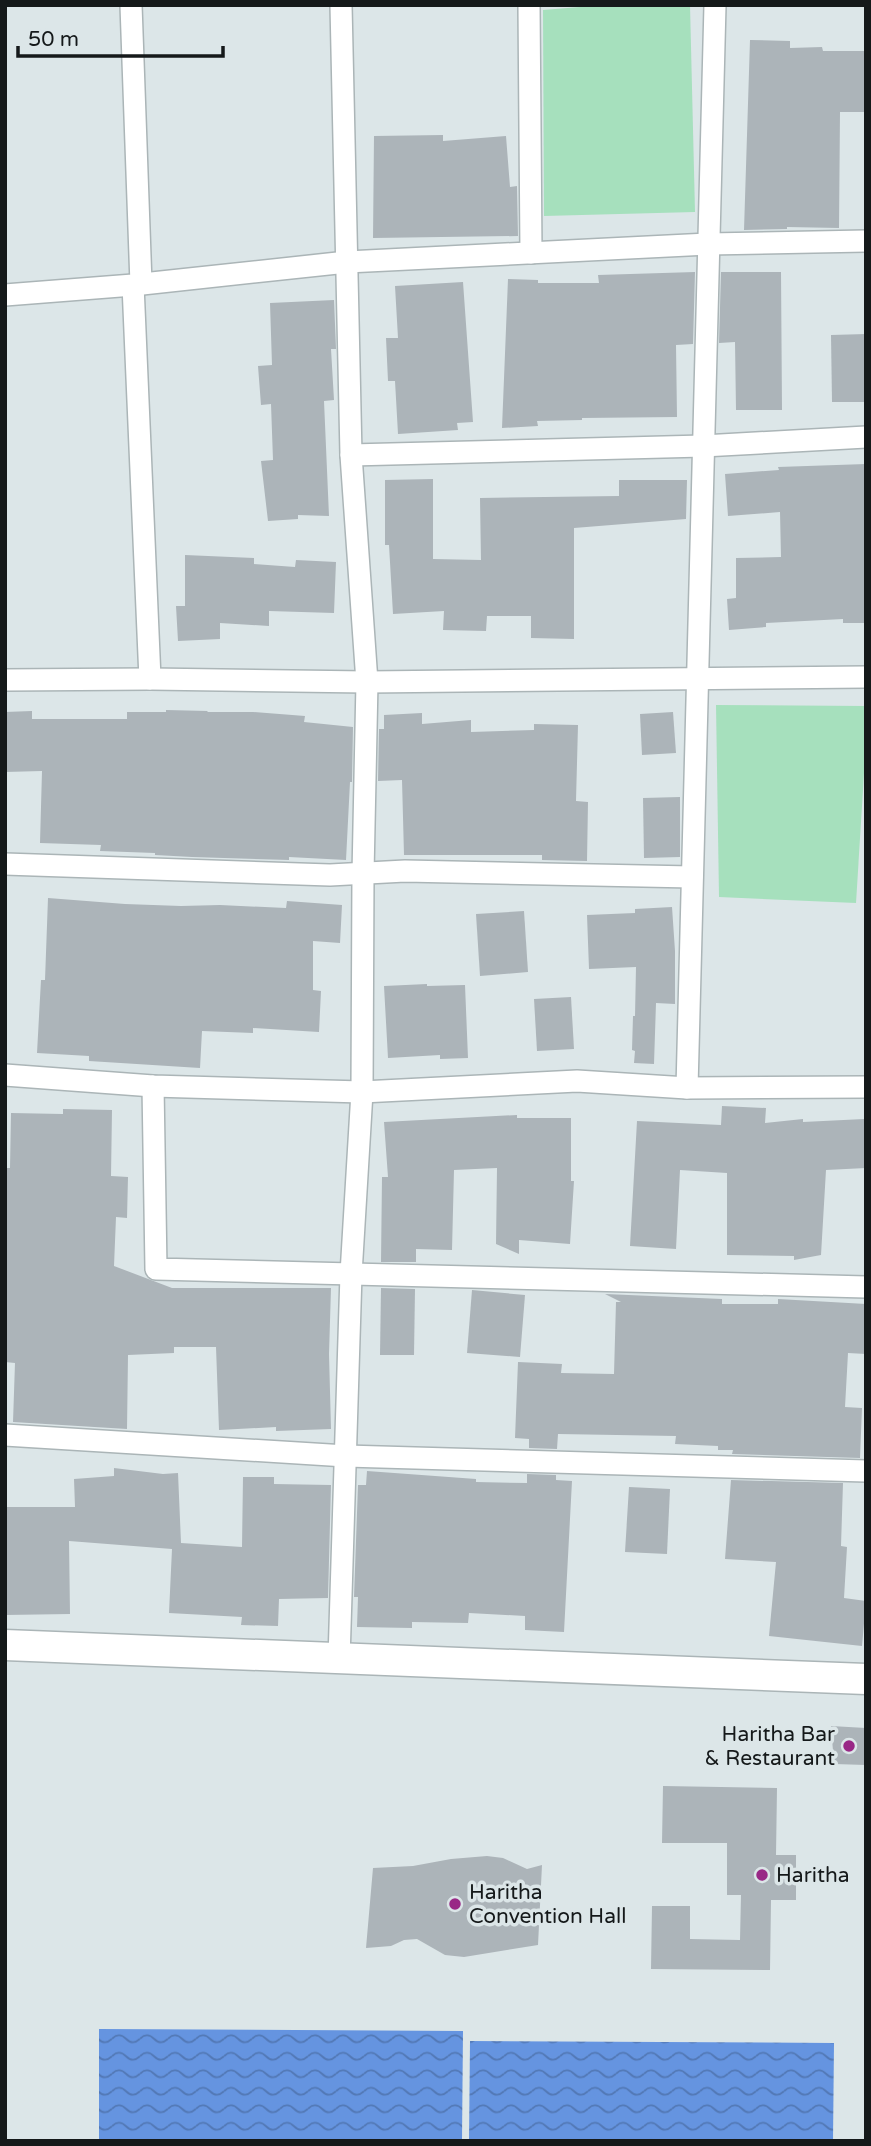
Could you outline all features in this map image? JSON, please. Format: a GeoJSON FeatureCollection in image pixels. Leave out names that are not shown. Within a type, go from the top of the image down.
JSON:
{"type":"FeatureCollection","features":[{"type":"Feature","properties":{"kind":"street"},"geometry":{"type":"LineString","coordinates":[[131,5],[150,678]]}},
{"type":"Feature","properties":{"kind":"street"},"geometry":{"type":"LineString","coordinates":[[339,1658],[351,1274],[362,1092],[367,682],[351,455],[341,5]]}},
{"type":"Feature","properties":{"kind":"street"},"geometry":{"type":"LineString","coordinates":[[529,5],[531,253]]}},
{"type":"Feature","properties":{"kind":"street"},"geometry":{"type":"LineString","coordinates":[[687,1088],[715,5]]}},
{"type":"Feature","properties":{"kind":"street"},"geometry":{"type":"LineString","coordinates":[[5,295],[347,262],[708,244],[866,241]]}},
{"type":"Feature","properties":{"kind":"street"},"geometry":{"type":"LineString","coordinates":[[351,455],[703,446],[866,437]]}},
{"type":"Feature","properties":{"kind":"street"},"geometry":{"type":"LineString","coordinates":[[5,680],[150,678],[367,682],[866,677]]}},
{"type":"Feature","properties":{"kind":"street"},"geometry":{"type":"LineString","coordinates":[[5,863],[234,873],[363,874],[405,871],[692,877]]}},
{"type":"Feature","properties":{"kind":"street"},"geometry":{"type":"LineString","coordinates":[[5,1075],[153,1086],[362,1092],[577,1081],[687,1088],[866,1087]]}},
{"type":"Feature","properties":{"kind":"street"},"geometry":{"type":"LineString","coordinates":[[153,1086],[156,1269],[866,1287]]}},
{"type":"Feature","properties":{"kind":"street"},"geometry":{"type":"LineString","coordinates":[[5,1435],[346,1456],[866,1471]]}},
{"type":"Feature","properties":{"kind":"street"},"geometry":{"type":"LineString","coordinates":[[5,1645],[866,1679],[866,1661]]}},
{"type":"Feature","properties":{"kind":"green space"},"geometry":{"type":"Polygon","coordinates":[[[604,5],[690,5],[695,212],[544,216],[543,10],[604,5]]]}},
{"type":"Feature","properties":{"kind":"green space"},"geometry":{"type":"Polygon","coordinates":[[[716,705],[866,706],[856,903],[719,897],[716,705]]]}},
{"type":"Feature","properties":{"kind":"water"},"geometry":{"type":"Polygon","coordinates":[[[99,2029],[463,2031],[462,2141],[99,2141],[99,2029]]]}},
{"type":"Feature","properties":{"kind":"water"},"geometry":{"type":"Polygon","coordinates":[[[470,2041],[834,2043],[833,2141],[469,2141],[470,2041]]]}},
{"type":"Feature","properties":{"kind":"building"},"geometry":{"type":"Polygon","coordinates":[[[750,40],[790,41],[790,48],[822,47],[823,51],[866,51],[866,112],[840,112],[839,228],[744,230],[750,40]]]}},
{"type":"Feature","properties":{"kind":"building"},"geometry":{"type":"Polygon","coordinates":[[[443,135],[443,141],[506,136],[510,187],[517,186],[518,236],[373,238],[374,136],[443,135]]]}},
{"type":"Feature","properties":{"kind":"building"},"geometry":{"type":"Polygon","coordinates":[[[695,272],[693,344],[676,345],[677,417],[582,418],[537,421],[538,426],[502,428],[508,279],[538,280],[538,283],[599,283],[598,275],[695,272]]]}},
{"type":"Feature","properties":{"kind":"building"},"geometry":{"type":"Polygon","coordinates":[[[721,272],[781,272],[782,410],[736,410],[735,342],[719,343],[721,272]]]}},
{"type":"Feature","properties":{"kind":"building"},"geometry":{"type":"Polygon","coordinates":[[[463,282],[473,422],[457,423],[458,430],[398,434],[395,381],[388,381],[386,338],[398,338],[395,286],[463,282]]]}},
{"type":"Feature","properties":{"kind":"building"},"geometry":{"type":"Polygon","coordinates":[[[334,300],[336,349],[331,349],[334,400],[324,401],[329,516],[298,515],[298,519],[268,521],[261,461],[273,460],[271,404],[261,405],[258,366],[272,365],[270,303],[334,300]]]}},
{"type":"Feature","properties":{"kind":"building"},"geometry":{"type":"Polygon","coordinates":[[[866,334],[866,402],[832,402],[831,335],[866,334]]]}},
{"type":"Feature","properties":{"kind":"building"},"geometry":{"type":"Polygon","coordinates":[[[866,464],[866,623],[843,623],[843,619],[766,623],[766,627],[729,630],[727,599],[736,598],[736,558],[781,557],[780,512],[728,516],[725,474],[779,470],[778,467],[866,464]]]}},
{"type":"Feature","properties":{"kind":"building"},"geometry":{"type":"Polygon","coordinates":[[[433,479],[433,559],[481,560],[480,498],[619,496],[619,480],[687,480],[686,519],[574,528],[574,639],[531,638],[531,616],[487,616],[486,631],[443,630],[444,611],[393,614],[389,545],[385,545],[385,480],[433,479]]]}},
{"type":"Feature","properties":{"kind":"building"},"geometry":{"type":"Polygon","coordinates":[[[185,555],[254,558],[254,564],[295,567],[296,560],[336,562],[334,613],[269,611],[269,626],[220,623],[220,639],[178,641],[176,606],[185,606],[185,555]]]}},
{"type":"Feature","properties":{"kind":"building"},"geometry":{"type":"Polygon","coordinates":[[[166,710],[305,716],[304,722],[353,727],[346,860],[155,855],[100,851],[101,845],[40,843],[42,771],[5,772],[5,712],[32,711],[32,719],[127,719],[127,712],[166,710]]]}},
{"type":"Feature","properties":{"kind":"building"},"geometry":{"type":"Polygon","coordinates":[[[673,712],[676,753],[642,755],[640,714],[673,712]]]}},
{"type":"Feature","properties":{"kind":"building"},"geometry":{"type":"Polygon","coordinates":[[[422,713],[422,724],[471,720],[471,732],[534,730],[534,724],[578,725],[576,801],[588,802],[587,861],[542,860],[542,855],[404,855],[402,780],[378,781],[379,729],[384,729],[384,715],[422,713]]]}},
{"type":"Feature","properties":{"kind":"building"},"geometry":{"type":"Polygon","coordinates":[[[680,797],[680,857],[644,858],[643,798],[680,797]]]}},
{"type":"Feature","properties":{"kind":"building"},"geometry":{"type":"Polygon","coordinates":[[[48,898],[181,906],[286,908],[287,901],[342,905],[340,943],[313,941],[313,990],[321,991],[319,1032],[253,1028],[253,1033],[202,1031],[200,1068],[89,1061],[89,1056],[37,1053],[41,980],[45,980],[48,898]]]}},
{"type":"Feature","properties":{"kind":"building"},"geometry":{"type":"Polygon","coordinates":[[[672,907],[675,1004],[656,1003],[654,1064],[634,1063],[635,1051],[632,1050],[636,967],[589,969],[587,915],[635,913],[635,909],[672,907]]]}},
{"type":"Feature","properties":{"kind":"building"},"geometry":{"type":"Polygon","coordinates":[[[524,911],[528,972],[480,976],[476,914],[524,911]]]}},
{"type":"Feature","properties":{"kind":"building"},"geometry":{"type":"Polygon","coordinates":[[[465,985],[468,1058],[440,1059],[440,1055],[388,1058],[384,986],[465,985]]]}},
{"type":"Feature","properties":{"kind":"building"},"geometry":{"type":"Polygon","coordinates":[[[571,997],[574,1049],[537,1051],[534,999],[571,997]]]}},
{"type":"Feature","properties":{"kind":"building"},"geometry":{"type":"Polygon","coordinates":[[[722,1106],[766,1108],[765,1123],[803,1119],[803,1122],[864,1119],[866,1168],[826,1170],[821,1255],[794,1260],[794,1256],[727,1255],[727,1173],[680,1170],[676,1249],[630,1246],[637,1121],[721,1125],[722,1106]]]}},
{"type":"Feature","properties":{"kind":"building"},"geometry":{"type":"Polygon","coordinates":[[[63,1109],[112,1110],[111,1176],[128,1177],[127,1218],[116,1217],[114,1266],[172,1288],[331,1288],[331,1429],[276,1431],[276,1427],[219,1430],[216,1347],[174,1347],[174,1353],[128,1355],[127,1429],[13,1422],[15,1363],[5,1362],[5,1168],[10,1168],[11,1113],[63,1114],[63,1109]]]}},
{"type":"Feature","properties":{"kind":"building"},"geometry":{"type":"Polygon","coordinates":[[[517,1115],[517,1118],[571,1118],[571,1181],[574,1181],[570,1244],[519,1240],[519,1254],[496,1244],[497,1168],[454,1170],[452,1250],[416,1249],[416,1262],[381,1262],[382,1177],[388,1177],[384,1122],[517,1115]]]}},
{"type":"Feature","properties":{"kind":"building"},"geometry":{"type":"Polygon","coordinates":[[[381,1288],[415,1289],[414,1355],[380,1355],[381,1288]]]}},
{"type":"Feature","properties":{"kind":"building"},"geometry":{"type":"Polygon","coordinates":[[[472,1290],[525,1295],[520,1357],[467,1353],[472,1290]]]}},
{"type":"Feature","properties":{"kind":"building"},"geometry":{"type":"Polygon","coordinates":[[[605,1294],[722,1299],[722,1304],[778,1304],[778,1299],[866,1304],[866,1354],[848,1353],[845,1407],[862,1408],[860,1458],[732,1454],[733,1450],[718,1450],[718,1446],[675,1444],[676,1436],[558,1434],[557,1449],[529,1448],[529,1439],[515,1438],[518,1362],[562,1364],[561,1373],[614,1374],[616,1302],[621,1302],[605,1294]]]}},
{"type":"Feature","properties":{"kind":"building"},"geometry":{"type":"Polygon","coordinates":[[[114,1468],[163,1474],[178,1473],[181,1543],[242,1547],[243,1477],[274,1477],[274,1484],[331,1485],[328,1598],[279,1599],[278,1626],[241,1625],[242,1617],[169,1613],[172,1549],[69,1541],[70,1614],[5,1615],[5,1507],[75,1507],[74,1479],[114,1476],[114,1468]]]}},
{"type":"Feature","properties":{"kind":"building"},"geometry":{"type":"Polygon","coordinates":[[[367,1471],[476,1479],[476,1482],[527,1483],[527,1474],[556,1475],[556,1480],[572,1481],[564,1632],[525,1630],[525,1616],[469,1613],[468,1623],[412,1622],[412,1628],[357,1627],[358,1597],[354,1597],[358,1485],[366,1485],[367,1471]]]}},
{"type":"Feature","properties":{"kind":"building"},"geometry":{"type":"Polygon","coordinates":[[[731,1480],[843,1483],[841,1546],[847,1547],[844,1598],[866,1601],[862,1646],[769,1636],[776,1562],[725,1559],[731,1480]]]}},
{"type":"Feature","properties":{"kind":"building"},"geometry":{"type":"Polygon","coordinates":[[[629,1487],[670,1489],[667,1554],[625,1552],[629,1487]]]}},
{"type":"Feature","properties":{"kind":"building","name":"Haritha Bar & Restaurant"},"geometry":{"type":"Polygon","coordinates":[[[831,1726],[866,1728],[866,1765],[834,1764],[831,1726]]]}},
{"type":"Feature","properties":{"kind":"building","name":"Haritha"},"geometry":{"type":"Polygon","coordinates":[[[663,1786],[777,1788],[776,1855],[796,1855],[796,1900],[771,1900],[770,1970],[651,1969],[652,1906],[690,1906],[690,1939],[740,1940],[741,1895],[727,1895],[727,1843],[662,1843],[663,1786]]]}},
{"type":"Feature","properties":{"kind":"building","name":"Haritha Convention Hall"},"geometry":{"type":"Polygon","coordinates":[[[487,1856],[503,1858],[527,1869],[542,1865],[538,1945],[464,1957],[445,1955],[417,1939],[404,1940],[391,1946],[366,1948],[373,1868],[413,1866],[487,1856]]]}},
{"type":"Feature","properties":{"kind":"place","name":"Haritha Bar & Restaurant"},"geometry":{"type":"Point","coordinates":[849,1746]}},
{"type":"Feature","properties":{"kind":"place","name":"Haritha"},"geometry":{"type":"Point","coordinates":[762,1875]}},
{"type":"Feature","properties":{"kind":"place","name":"Haritha Convention Hall"},"geometry":{"type":"Point","coordinates":[455,1904]}}]}
